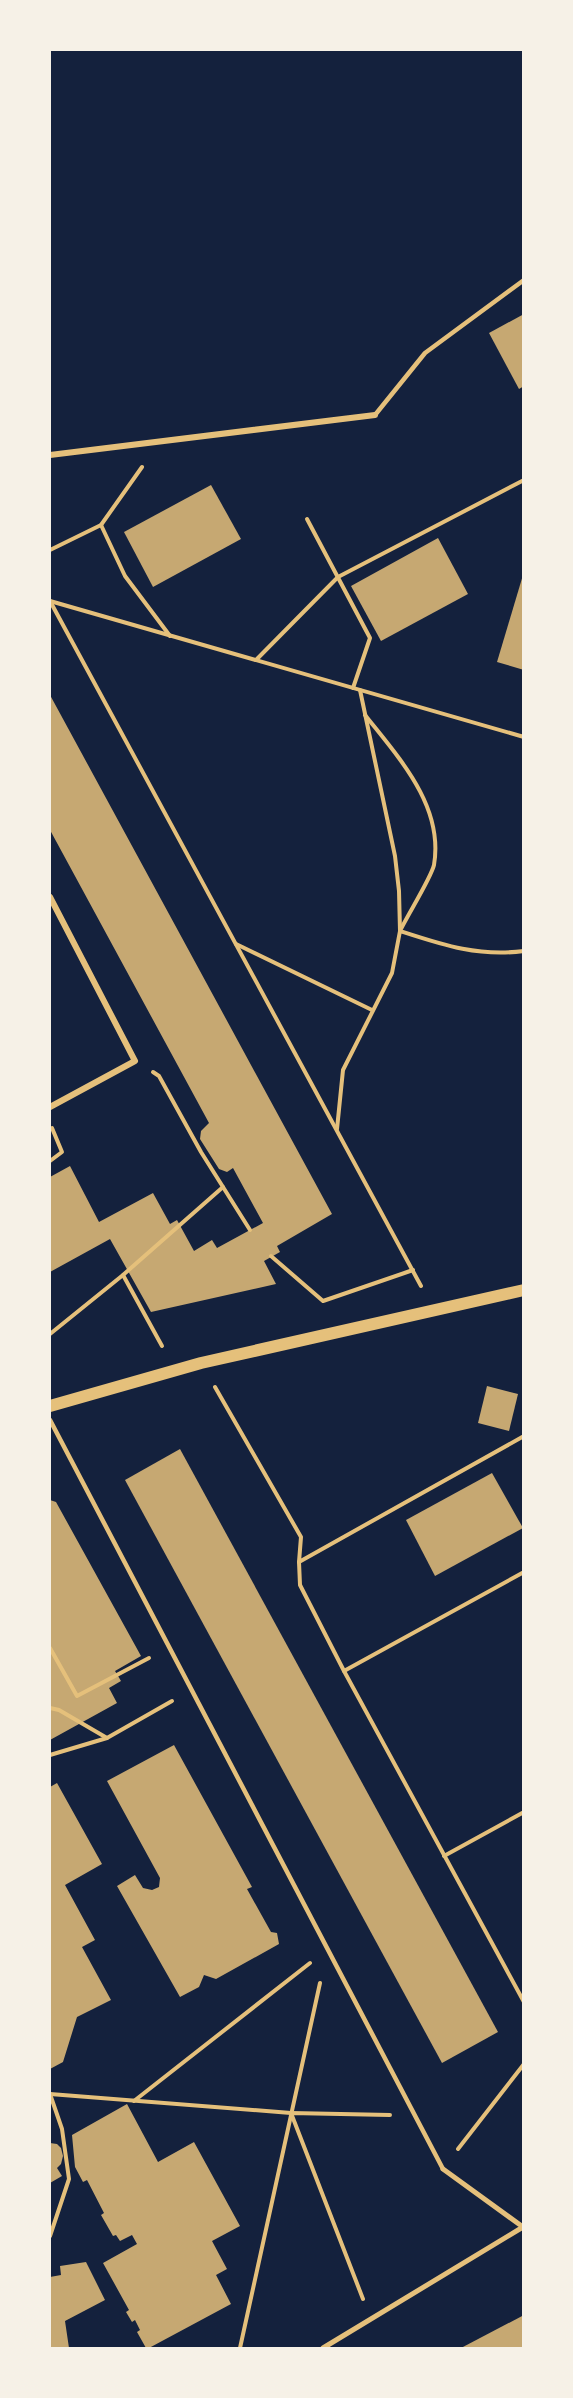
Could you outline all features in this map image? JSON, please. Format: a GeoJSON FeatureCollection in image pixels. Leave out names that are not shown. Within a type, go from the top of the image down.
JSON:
{"type":"FeatureCollection","features":[{"type":"Feature","properties":{"kind":"main road"},"geometry":{"type":"LineString","coordinates":[[50,1406],[201,1363],[435,1312],[524,1290]]}},
{"type":"Feature","properties":{"kind":"street"},"geometry":{"type":"LineString","coordinates":[[50,455],[375,415]]}},
{"type":"Feature","properties":{"kind":"street"},"geometry":{"type":"LineString","coordinates":[[50,897],[135,1061],[50,1107]]}},
{"type":"Feature","properties":{"kind":"street"},"geometry":{"type":"LineString","coordinates":[[323,2349],[523,2227],[443,2169]]}},
{"type":"Feature","properties":{"kind":"lane"},"geometry":{"type":"LineString","coordinates":[[375,415],[425,352],[524,280]]}},
{"type":"Feature","properties":{"kind":"lane"},"geometry":{"type":"LineString","coordinates":[[50,1420],[443,2169]]}},
{"type":"Feature","properties":{"kind":"path"},"geometry":{"type":"LineString","coordinates":[[50,550],[101,525],[160,441]]}},
{"type":"Feature","properties":{"kind":"path"},"geometry":{"type":"LineString","coordinates":[[256,660],[338,577],[524,480]]}},
{"type":"Feature","properties":{"kind":"path"},"geometry":{"type":"LineString","coordinates":[[307,519],[370,638],[353,688]]}},
{"type":"Feature","properties":{"kind":"path"},"geometry":{"type":"LineString","coordinates":[[101,525],[125,576],[170,636]]}},
{"type":"Feature","properties":{"kind":"path"},"geometry":{"type":"LineString","coordinates":[[435,1312],[50,601],[524,737]]}},
{"type":"Feature","properties":{"kind":"path"},"geometry":{"type":"LineString","coordinates":[[337,1130],[343,1070],[392,973],[400,931],[395,856],[360,690]]}},
{"type":"Feature","properties":{"kind":"path"},"geometry":{"type":"LineString","coordinates":[[365,714],[415,779],[434,827],[434,866],[400,931]]}},
{"type":"Feature","properties":{"kind":"path"},"geometry":{"type":"LineString","coordinates":[[400,931],[466,951],[485,954],[524,951]]}},
{"type":"Feature","properties":{"kind":"path"},"geometry":{"type":"LineString","coordinates":[[236,944],[372,1010]]}},
{"type":"Feature","properties":{"kind":"path"},"geometry":{"type":"LineString","coordinates":[[135,1061],[159,1076],[250,1230]]}},
{"type":"Feature","properties":{"kind":"path"},"geometry":{"type":"LineString","coordinates":[[50,1122],[62,1152],[50,1161]]}},
{"type":"Feature","properties":{"kind":"path"},"geometry":{"type":"LineString","coordinates":[[50,1334],[123,1275],[223,1187]]}},
{"type":"Feature","properties":{"kind":"path"},"geometry":{"type":"LineString","coordinates":[[271,1257],[323,1301],[413,1270]]}},
{"type":"Feature","properties":{"kind":"path"},"geometry":{"type":"LineString","coordinates":[[123,1275],[175,1371]]}},
{"type":"Feature","properties":{"kind":"path"},"geometry":{"type":"LineString","coordinates":[[201,1363],[302,1537],[300,1585],[344,1671],[523,2001]]}},
{"type":"Feature","properties":{"kind":"path"},"geometry":{"type":"LineString","coordinates":[[300,1562],[524,1436]]}},
{"type":"Feature","properties":{"kind":"path"},"geometry":{"type":"LineString","coordinates":[[344,1671],[524,1572]]}},
{"type":"Feature","properties":{"kind":"path"},"geometry":{"type":"LineString","coordinates":[[50,1648],[77,1696],[130,1669]]}},
{"type":"Feature","properties":{"kind":"path"},"geometry":{"type":"LineString","coordinates":[[50,1755],[107,1738],[191,1690]]}},
{"type":"Feature","properties":{"kind":"path"},"geometry":{"type":"LineString","coordinates":[[50,1708],[59,1710],[107,1738]]}},
{"type":"Feature","properties":{"kind":"path"},"geometry":{"type":"LineString","coordinates":[[444,1856],[524,1812]]}},
{"type":"Feature","properties":{"kind":"path"},"geometry":{"type":"LineString","coordinates":[[134,2101],[327,1949]]}},
{"type":"Feature","properties":{"kind":"path"},"geometry":{"type":"LineString","coordinates":[[240,2349],[327,1949]]}},
{"type":"Feature","properties":{"kind":"path"},"geometry":{"type":"LineString","coordinates":[[523,2001],[524,1993]]}},
{"type":"Feature","properties":{"kind":"path"},"geometry":{"type":"LineString","coordinates":[[443,2169],[524,2064]]}},
{"type":"Feature","properties":{"kind":"path"},"geometry":{"type":"LineString","coordinates":[[50,2236],[69,2179],[62,2129],[50,2094],[291,2113],[415,2115]]}},
{"type":"Feature","properties":{"kind":"path"},"geometry":{"type":"LineString","coordinates":[[291,2113],[371,2320]]}},
{"type":"Feature","properties":{"kind":"building"},"geometry":{"type":"Polygon","coordinates":[[[524,314],[524,386],[519,389],[489,333],[524,314]]]}},
{"type":"Feature","properties":{"kind":"building"},"geometry":{"type":"Polygon","coordinates":[[[211,485],[241,539],[153,587],[124,532],[211,485]]]}},
{"type":"Feature","properties":{"kind":"building"},"geometry":{"type":"Polygon","coordinates":[[[438,538],[468,594],[381,641],[351,586],[438,538]]]}},
{"type":"Feature","properties":{"kind":"building"},"geometry":{"type":"Polygon","coordinates":[[[524,575],[524,670],[497,662],[524,575]]]}},
{"type":"Feature","properties":{"kind":"building"},"geometry":{"type":"Polygon","coordinates":[[[50,695],[332,1214],[277,1246],[280,1252],[264,1261],[276,1284],[151,1312],[110,1239],[50,1272],[50,1177],[70,1166],[99,1222],[153,1193],[170,1224],[177,1220],[194,1251],[212,1240],[217,1248],[263,1223],[233,1168],[227,1172],[219,1169],[200,1139],[201,1131],[209,1123],[50,830],[50,695]]]}},
{"type":"Feature","properties":{"kind":"building"},"geometry":{"type":"Polygon","coordinates":[[[487,1386],[518,1394],[509,1431],[478,1423],[487,1386]]]}},
{"type":"Feature","properties":{"kind":"building"},"geometry":{"type":"Polygon","coordinates":[[[180,1449],[498,2032],[442,2063],[125,1480],[180,1449]]]}},
{"type":"Feature","properties":{"kind":"building"},"geometry":{"type":"Polygon","coordinates":[[[492,1473],[523,1528],[435,1576],[406,1520],[492,1473]]]}},
{"type":"Feature","properties":{"kind":"building"},"geometry":{"type":"Polygon","coordinates":[[[50,1500],[56,1502],[141,1656],[115,1671],[121,1681],[109,1688],[117,1703],[50,1740],[50,1500]]]}},
{"type":"Feature","properties":{"kind":"building"},"geometry":{"type":"Polygon","coordinates":[[[174,1745],[252,1887],[247,1889],[271,1932],[277,1933],[279,1944],[216,1979],[204,1975],[199,1987],[180,1997],[117,1886],[135,1875],[143,1888],[152,1890],[159,1887],[160,1878],[107,1781],[174,1745]]]}},
{"type":"Feature","properties":{"kind":"building"},"geometry":{"type":"Polygon","coordinates":[[[57,1783],[102,1864],[65,1885],[95,1940],[82,1947],[111,2000],[77,2017],[63,2062],[50,2069],[50,1787],[57,1783]]]}},
{"type":"Feature","properties":{"kind":"building"},"geometry":{"type":"Polygon","coordinates":[[[127,2104],[158,2162],[194,2142],[240,2226],[212,2241],[227,2269],[216,2275],[231,2304],[149,2348],[146,2348],[137,2332],[140,2330],[135,2320],[132,2322],[126,2312],[129,2310],[103,2263],[137,2244],[132,2235],[120,2241],[116,2235],[113,2236],[101,2215],[104,2213],[87,2180],[83,2182],[75,2167],[72,2135],[127,2104]]]}},
{"type":"Feature","properties":{"kind":"building"},"geometry":{"type":"Polygon","coordinates":[[[50,2143],[57,2144],[61,2148],[63,2156],[57,2168],[62,2176],[50,2183],[50,2143]]]}},
{"type":"Feature","properties":{"kind":"building"},"geometry":{"type":"Polygon","coordinates":[[[86,2262],[105,2300],[65,2321],[69,2348],[50,2348],[50,2277],[61,2275],[60,2266],[86,2262]]]}},
{"type":"Feature","properties":{"kind":"building"},"geometry":{"type":"Polygon","coordinates":[[[524,2315],[524,2348],[461,2348],[524,2315]]]}}]}
